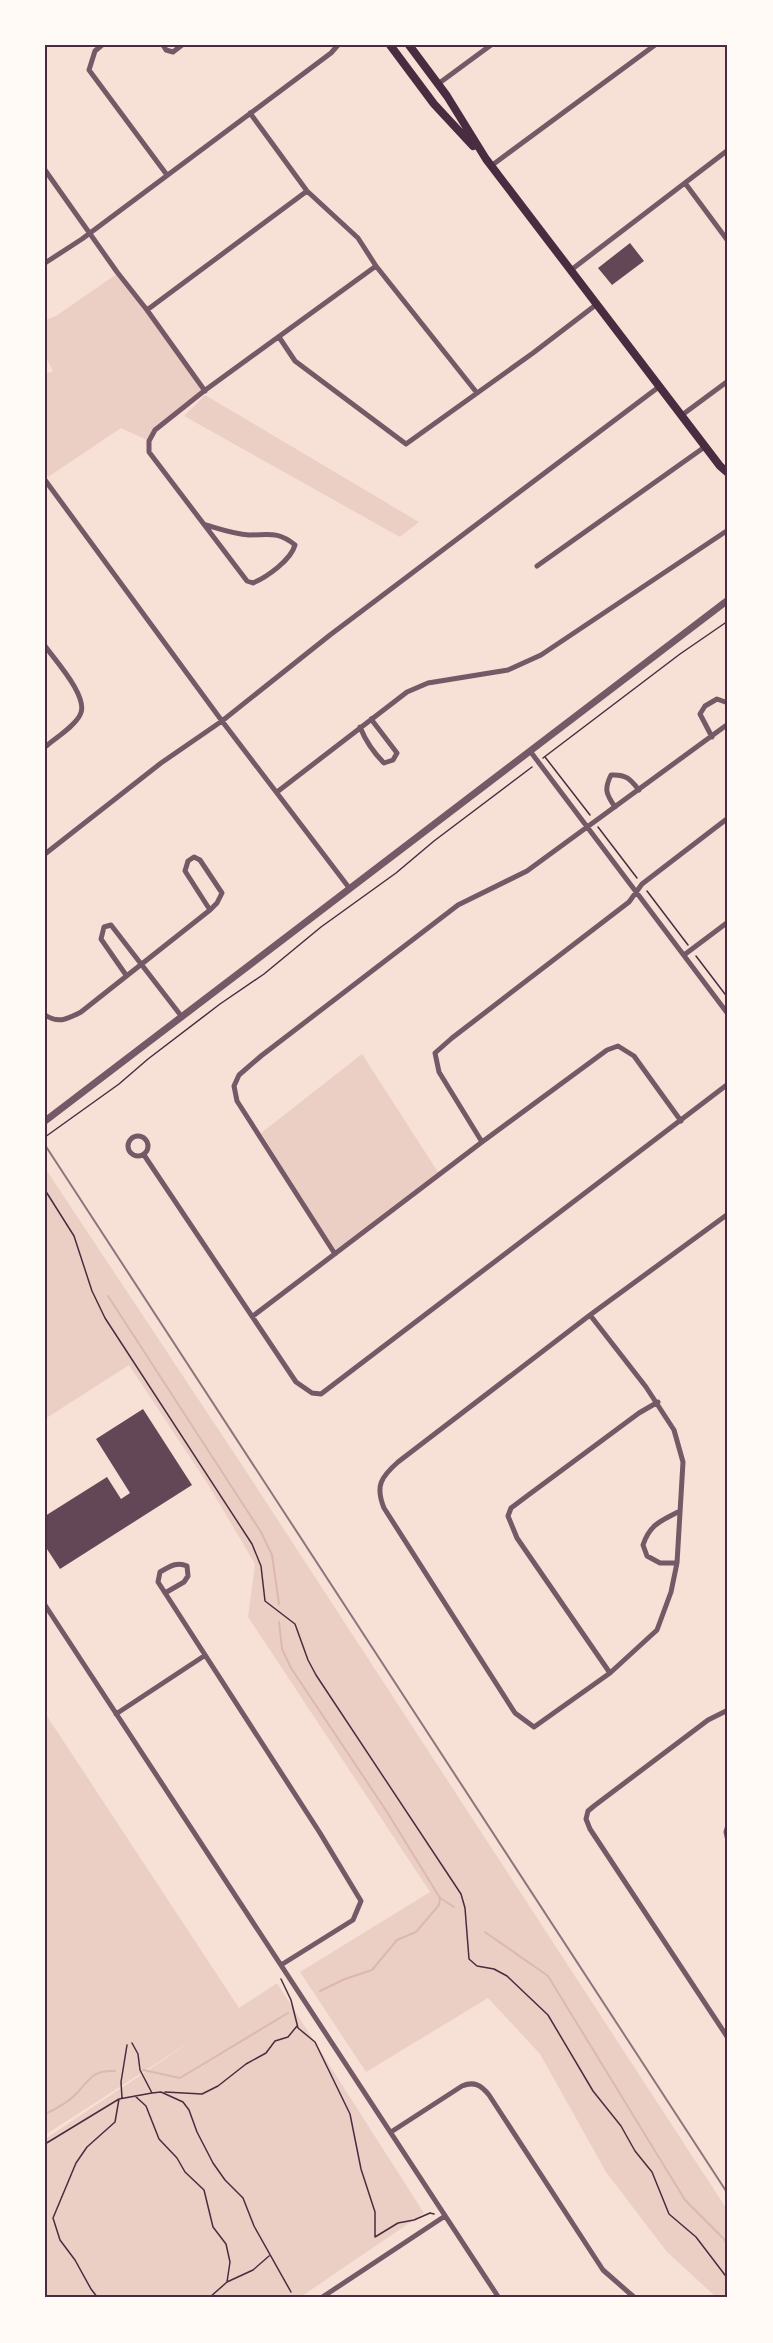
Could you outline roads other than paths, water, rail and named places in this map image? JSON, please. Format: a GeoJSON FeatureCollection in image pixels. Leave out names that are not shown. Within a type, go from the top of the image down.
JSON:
{"type":"FeatureCollection","features":[{"type":"Feature","properties":{"kind":"main road"},"geometry":{"type":"LineString","coordinates":[[390,45],[434,104],[489,163]]}},
{"type":"Feature","properties":{"kind":"main road"},"geometry":{"type":"LineString","coordinates":[[409,45],[438,84],[489,163],[706,446],[728,481]]}},
{"type":"Feature","properties":{"kind":"main road"},"geometry":{"type":"LineString","coordinates":[[720,466],[728,473]]}},
{"type":"Feature","properties":{"kind":"street"},"geometry":{"type":"LineString","coordinates":[[102,45],[95,51],[89,70],[167,175]]}},
{"type":"Feature","properties":{"kind":"street"},"geometry":{"type":"LineString","coordinates":[[163,45],[166,50],[173,52],[182,45]]}},
{"type":"Feature","properties":{"kind":"street"},"geometry":{"type":"LineString","coordinates":[[45,262],[167,175],[331,53],[338,45]]}},
{"type":"Feature","properties":{"kind":"street"},"geometry":{"type":"LineString","coordinates":[[438,84],[491,45]]}},
{"type":"Feature","properties":{"kind":"street"},"geometry":{"type":"LineString","coordinates":[[489,163],[655,45]]}},
{"type":"Feature","properties":{"kind":"street"},"geometry":{"type":"LineString","coordinates":[[250,113],[307,191],[358,238],[376,266],[477,393]]}},
{"type":"Feature","properties":{"kind":"street"},"geometry":{"type":"LineString","coordinates":[[571,270],[728,150]]}},
{"type":"Feature","properties":{"kind":"street"},"geometry":{"type":"LineString","coordinates":[[45,170],[205,391]]}},
{"type":"Feature","properties":{"kind":"street"},"geometry":{"type":"LineString","coordinates":[[685,183],[728,241]]}},
{"type":"Feature","properties":{"kind":"street"},"geometry":{"type":"LineString","coordinates":[[147,310],[307,191]]}},
{"type":"Feature","properties":{"kind":"street"},"geometry":{"type":"LineString","coordinates":[[206,525],[248,535],[284,536],[295,545],[292,553],[260,580],[254,583],[247,581],[149,452],[149,441],[155,430],[376,266]]}},
{"type":"Feature","properties":{"kind":"street"},"geometry":{"type":"LineString","coordinates":[[279,337],[295,361],[406,444],[597,304]]}},
{"type":"Feature","properties":{"kind":"street"},"geometry":{"type":"LineString","coordinates":[[682,415],[728,381]]}},
{"type":"Feature","properties":{"kind":"street"},"geometry":{"type":"LineString","coordinates":[[45,854],[161,763],[222,721],[330,635],[660,386]]}},
{"type":"Feature","properties":{"kind":"street"},"geometry":{"type":"LineString","coordinates":[[537,566],[706,446]]}},
{"type":"Feature","properties":{"kind":"street"},"geometry":{"type":"LineString","coordinates":[[45,480],[222,721],[350,889]]}},
{"type":"Feature","properties":{"kind":"street"},"geometry":{"type":"LineString","coordinates":[[277,792],[407,692],[428,684],[508,670],[541,655],[728,530]]}},
{"type":"Feature","properties":{"kind":"street"},"geometry":{"type":"LineString","coordinates":[[45,1121],[728,600]]}},
{"type":"Feature","properties":{"kind":"street"},"geometry":{"type":"LineString","coordinates":[[45,645],[80,695],[84,706],[80,717],[45,747]]}},
{"type":"Feature","properties":{"kind":"street"},"geometry":{"type":"LineString","coordinates":[[712,737],[699,714],[705,706],[717,699],[728,704]]}},
{"type":"Feature","properties":{"kind":"street"},"geometry":{"type":"LineString","coordinates":[[360,728],[366,743],[378,758],[384,763],[393,760],[397,753],[371,719]]}},
{"type":"Feature","properties":{"kind":"street"},"geometry":{"type":"LineString","coordinates":[[335,1254],[237,1101],[234,1086],[239,1075],[458,905],[527,871],[728,724]]}},
{"type":"Feature","properties":{"kind":"street"},"geometry":{"type":"LineString","coordinates":[[530,752],[728,1012]]}},
{"type":"Feature","properties":{"kind":"street"},"geometry":{"type":"LineString","coordinates":[[615,807],[606,794],[606,784],[611,774],[621,774],[630,778],[639,790]]}},
{"type":"Feature","properties":{"kind":"street"},"geometry":{"type":"LineString","coordinates":[[482,1142],[439,1072],[435,1053],[629,902],[644,882],[728,818]]}},
{"type":"Feature","properties":{"kind":"street"},"geometry":{"type":"LineString","coordinates":[[45,1015],[51,1019],[63,1021],[81,1012],[210,910],[217,903],[222,893],[200,860],[194,857],[188,861],[184,871],[210,910]]}},
{"type":"Feature","properties":{"kind":"street"},"geometry":{"type":"LineString","coordinates":[[684,955],[728,922]]}},
{"type":"Feature","properties":{"kind":"street"},"geometry":{"type":"LineString","coordinates":[[126,975],[101,939],[104,927],[111,925],[182,1017]]}},
{"type":"Feature","properties":{"kind":"street"},"geometry":{"type":"LineString","coordinates":[[253,1316],[607,1050],[618,1046],[634,1056],[681,1121]]}},
{"type":"Feature","properties":{"kind":"street"},"geometry":{"type":"LineString","coordinates":[[144,1155],[296,1382],[312,1393],[321,1394],[728,1084]]}},
{"type":"Feature","properties":{"kind":"street"},"geometry":{"type":"LineString","coordinates":[[139,1136],[148,1142],[148,1149],[144,1155],[134,1156],[129,1152],[127,1145],[133,1137],[139,1136]]}},
{"type":"Feature","properties":{"kind":"street"},"geometry":{"type":"LineString","coordinates":[[590,1315],[657,1402],[674,1430],[683,1462],[677,1563],[671,1592],[657,1630],[610,1673],[534,1727],[515,1713],[384,1508],[379,1497],[383,1475],[590,1315],[728,1214]]}},
{"type":"Feature","properties":{"kind":"street"},"geometry":{"type":"LineString","coordinates":[[610,1673],[517,1538],[508,1516],[511,1508],[657,1402]]}},
{"type":"Feature","properties":{"kind":"street"},"geometry":{"type":"LineString","coordinates":[[677,1563],[660,1563],[647,1556],[643,1545],[647,1532],[657,1522],[680,1511]]}},
{"type":"Feature","properties":{"kind":"street"},"geometry":{"type":"LineString","coordinates":[[165,1593],[184,1582],[188,1576],[187,1566],[182,1563],[160,1572],[158,1582],[204,1656],[320,1833],[361,1901],[353,1920],[280,1965]]}},
{"type":"Feature","properties":{"kind":"street"},"geometry":{"type":"LineString","coordinates":[[45,1605],[499,2298]]}},
{"type":"Feature","properties":{"kind":"street"},"geometry":{"type":"LineString","coordinates":[[116,1714],[204,1656]]}},
{"type":"Feature","properties":{"kind":"street"},"geometry":{"type":"LineString","coordinates":[[728,1710],[708,1720],[594,1806],[588,1811],[586,1819],[590,1829],[728,2038]]}},
{"type":"Feature","properties":{"kind":"street"},"geometry":{"type":"LineString","coordinates":[[728,1825],[726,1832],[728,1841]]}},
{"type":"Feature","properties":{"kind":"street"},"geometry":{"type":"LineString","coordinates":[[391,2132],[462,2086],[473,2083],[481,2086],[600,2266],[635,2298]]}},
{"type":"Feature","properties":{"kind":"street"},"geometry":{"type":"LineString","coordinates":[[321,2298],[446,2216]]}},
{"type":"Feature","properties":{"kind":"waterway"},"geometry":{"type":"LineString","coordinates":[[108,1296],[261,1532],[272,1555],[279,1604]]}},
{"type":"Feature","properties":{"kind":"waterway"},"geometry":{"type":"LineString","coordinates":[[279,1622],[282,1649],[291,1668],[387,1812],[440,1898],[454,1907]]}},
{"type":"Feature","properties":{"kind":"waterway"},"geometry":{"type":"LineString","coordinates":[[320,1991],[372,1970],[397,1940],[416,1932],[439,1905],[440,1898]]}},
{"type":"Feature","properties":{"kind":"waterway"},"geometry":{"type":"LineString","coordinates":[[485,1932],[548,1976],[685,2200],[724,2239],[728,2247]]}},
{"type":"Feature","properties":{"kind":"waterway"},"geometry":{"type":"LineString","coordinates":[[143,2070],[180,2078],[288,2013]]}},
{"type":"Feature","properties":{"kind":"waterway"},"geometry":{"type":"LineString","coordinates":[[45,2114],[71,2099],[93,2076],[102,2072],[115,2071]]}},
{"type":"Feature","properties":{"kind":"railway"},"geometry":{"type":"LineString","coordinates":[[45,1145],[728,2194]]}}]}
